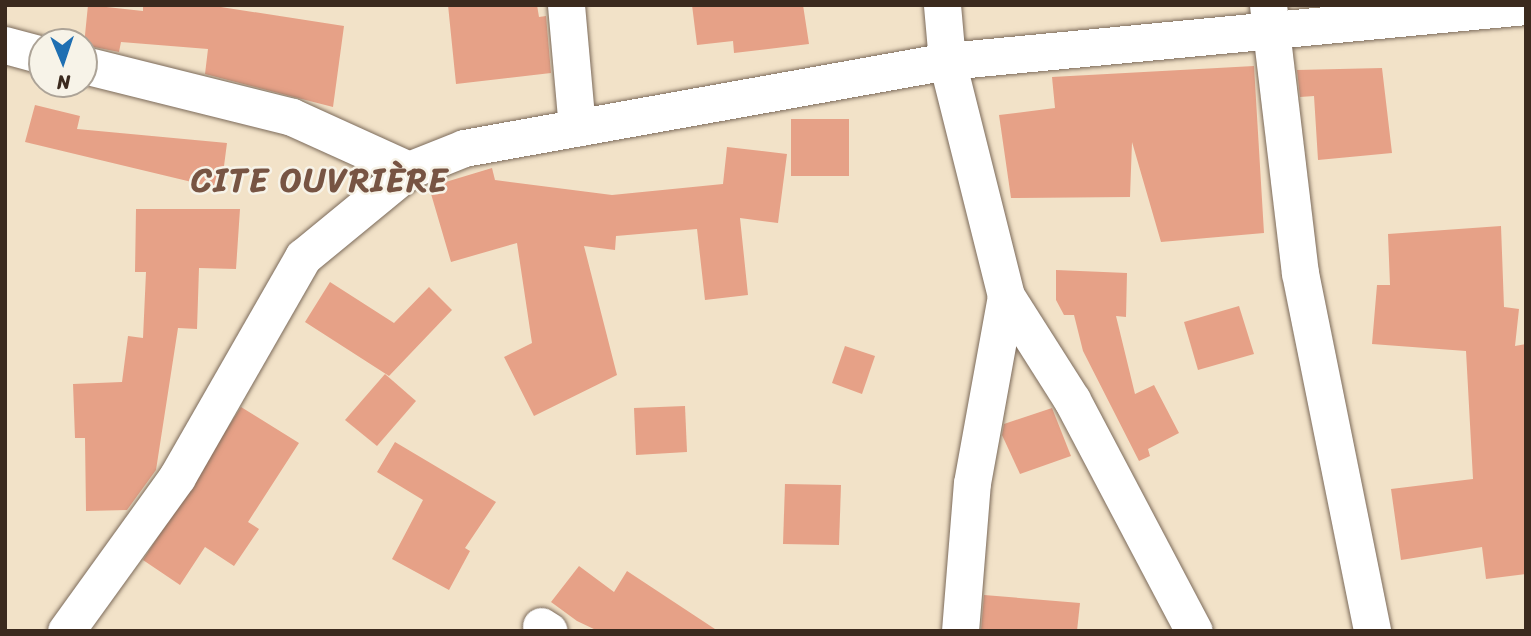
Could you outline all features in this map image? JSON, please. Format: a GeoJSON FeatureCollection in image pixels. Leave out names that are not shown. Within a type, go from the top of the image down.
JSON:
{"type":"FeatureCollection","features":[{"type":"Feature","properties":{"kind":"street"},"geometry":{"type":"LineString","coordinates":[[566,5],[577,128]]}},
{"type":"Feature","properties":{"kind":"street"},"geometry":{"type":"LineString","coordinates":[[942,5],[947,61],[1006,296],[1072,400],[1194,631]]}},
{"type":"Feature","properties":{"kind":"street"},"geometry":{"type":"LineString","coordinates":[[66,631],[177,477],[303,257],[409,170],[464,148],[947,61],[1270,19],[1526,6]]}},
{"type":"Feature","properties":{"kind":"street"},"geometry":{"type":"LineString","coordinates":[[1270,19],[1300,273],[1372,631]]}},
{"type":"Feature","properties":{"kind":"street"},"geometry":{"type":"LineString","coordinates":[[5,46],[28,52]]}},
{"type":"Feature","properties":{"kind":"street"},"geometry":{"type":"LineString","coordinates":[[98,68],[292,117],[409,170]]}},
{"type":"Feature","properties":{"kind":"street"},"geometry":{"type":"LineString","coordinates":[[960,631],[972,483],[1006,296]]}},
{"type":"Feature","properties":{"kind":"building"},"geometry":{"type":"Polygon","coordinates":[[[88,5],[143,11],[143,5],[208,5],[344,26],[333,107],[205,74],[208,49],[121,42],[119,52],[98,48],[98,28],[86,28],[88,5]]]}},
{"type":"Feature","properties":{"kind":"building"},"geometry":{"type":"Polygon","coordinates":[[[448,5],[537,5],[539,17],[546,16],[551,73],[456,84],[448,5]]]}},
{"type":"Feature","properties":{"kind":"building"},"geometry":{"type":"Polygon","coordinates":[[[692,5],[803,5],[809,44],[734,53],[733,41],[697,45],[692,5]]]}},
{"type":"Feature","properties":{"kind":"building"},"geometry":{"type":"Polygon","coordinates":[[[1254,66],[1264,233],[1161,242],[1132,142],[1130,197],[1011,198],[999,115],[1055,108],[1052,77],[1254,66]]]}},
{"type":"Feature","properties":{"kind":"building"},"geometry":{"type":"Polygon","coordinates":[[[1382,68],[1392,153],[1318,160],[1314,96],[1300,97],[1297,70],[1382,68]]]}},
{"type":"Feature","properties":{"kind":"building"},"geometry":{"type":"Polygon","coordinates":[[[35,105],[80,116],[77,129],[227,143],[221,189],[25,142],[35,105]]]}},
{"type":"Feature","properties":{"kind":"building"},"geometry":{"type":"Polygon","coordinates":[[[791,119],[849,119],[849,176],[791,176],[791,119]]]}},
{"type":"Feature","properties":{"kind":"building"},"geometry":{"type":"Polygon","coordinates":[[[727,147],[787,154],[778,223],[740,218],[748,295],[705,300],[697,229],[616,236],[615,250],[584,246],[617,375],[534,416],[504,357],[532,343],[517,243],[451,262],[429,187],[492,168],[495,180],[612,195],[723,184],[727,147]]]}},
{"type":"Feature","properties":{"kind":"building"},"geometry":{"type":"Polygon","coordinates":[[[136,209],[240,209],[236,269],[199,268],[197,329],[178,328],[156,470],[127,510],[86,511],[85,438],[75,438],[73,384],[122,382],[128,336],[143,338],[146,272],[135,272],[136,209]]]}},
{"type":"Feature","properties":{"kind":"building"},"geometry":{"type":"Polygon","coordinates":[[[1501,226],[1504,307],[1519,309],[1515,346],[1526,344],[1526,574],[1486,579],[1482,547],[1401,560],[1391,489],[1473,479],[1466,351],[1372,344],[1377,285],[1390,285],[1388,234],[1501,226]]]}},
{"type":"Feature","properties":{"kind":"building"},"geometry":{"type":"Polygon","coordinates":[[[1056,270],[1127,273],[1126,317],[1116,316],[1135,394],[1154,385],[1179,433],[1148,449],[1150,456],[1139,461],[1083,351],[1074,315],[1064,315],[1056,300],[1056,270]]]}},
{"type":"Feature","properties":{"kind":"building"},"geometry":{"type":"Polygon","coordinates":[[[330,282],[394,323],[429,287],[452,310],[389,376],[305,322],[330,282]]]}},
{"type":"Feature","properties":{"kind":"building"},"geometry":{"type":"Polygon","coordinates":[[[1239,306],[1254,354],[1198,370],[1184,322],[1239,306]]]}},
{"type":"Feature","properties":{"kind":"building"},"geometry":{"type":"Polygon","coordinates":[[[845,346],[875,356],[862,394],[832,383],[845,346]]]}},
{"type":"Feature","properties":{"kind":"building"},"geometry":{"type":"Polygon","coordinates":[[[385,374],[416,401],[377,446],[345,420],[385,374]]]}},
{"type":"Feature","properties":{"kind":"building"},"geometry":{"type":"Polygon","coordinates":[[[685,406],[687,452],[636,455],[634,408],[685,406]]]}},
{"type":"Feature","properties":{"kind":"building"},"geometry":{"type":"Polygon","coordinates":[[[241,407],[299,443],[248,522],[259,529],[234,566],[205,547],[180,585],[143,560],[241,407]]]}},
{"type":"Feature","properties":{"kind":"building"},"geometry":{"type":"Polygon","coordinates":[[[1052,408],[1071,456],[1020,474],[1002,435],[1004,424],[1052,408]]]}},
{"type":"Feature","properties":{"kind":"building"},"geometry":{"type":"Polygon","coordinates":[[[395,442],[496,502],[465,548],[470,551],[449,590],[392,559],[423,500],[377,472],[395,442]]]}},
{"type":"Feature","properties":{"kind":"building"},"geometry":{"type":"Polygon","coordinates":[[[785,484],[841,485],[839,545],[783,544],[785,484]]]}},
{"type":"Feature","properties":{"kind":"building"},"geometry":{"type":"Polygon","coordinates":[[[579,566],[614,592],[627,571],[718,631],[598,631],[577,621],[551,602],[579,566]]]}},
{"type":"Feature","properties":{"kind":"building"},"geometry":{"type":"Polygon","coordinates":[[[984,595],[1080,603],[1077,631],[981,631],[984,595]]]}},
{"type":"Feature","properties":{"kind":"district","name":"CITE OUVRIÈRE"},"geometry":{"type":"Point","coordinates":[320,181]}}]}
